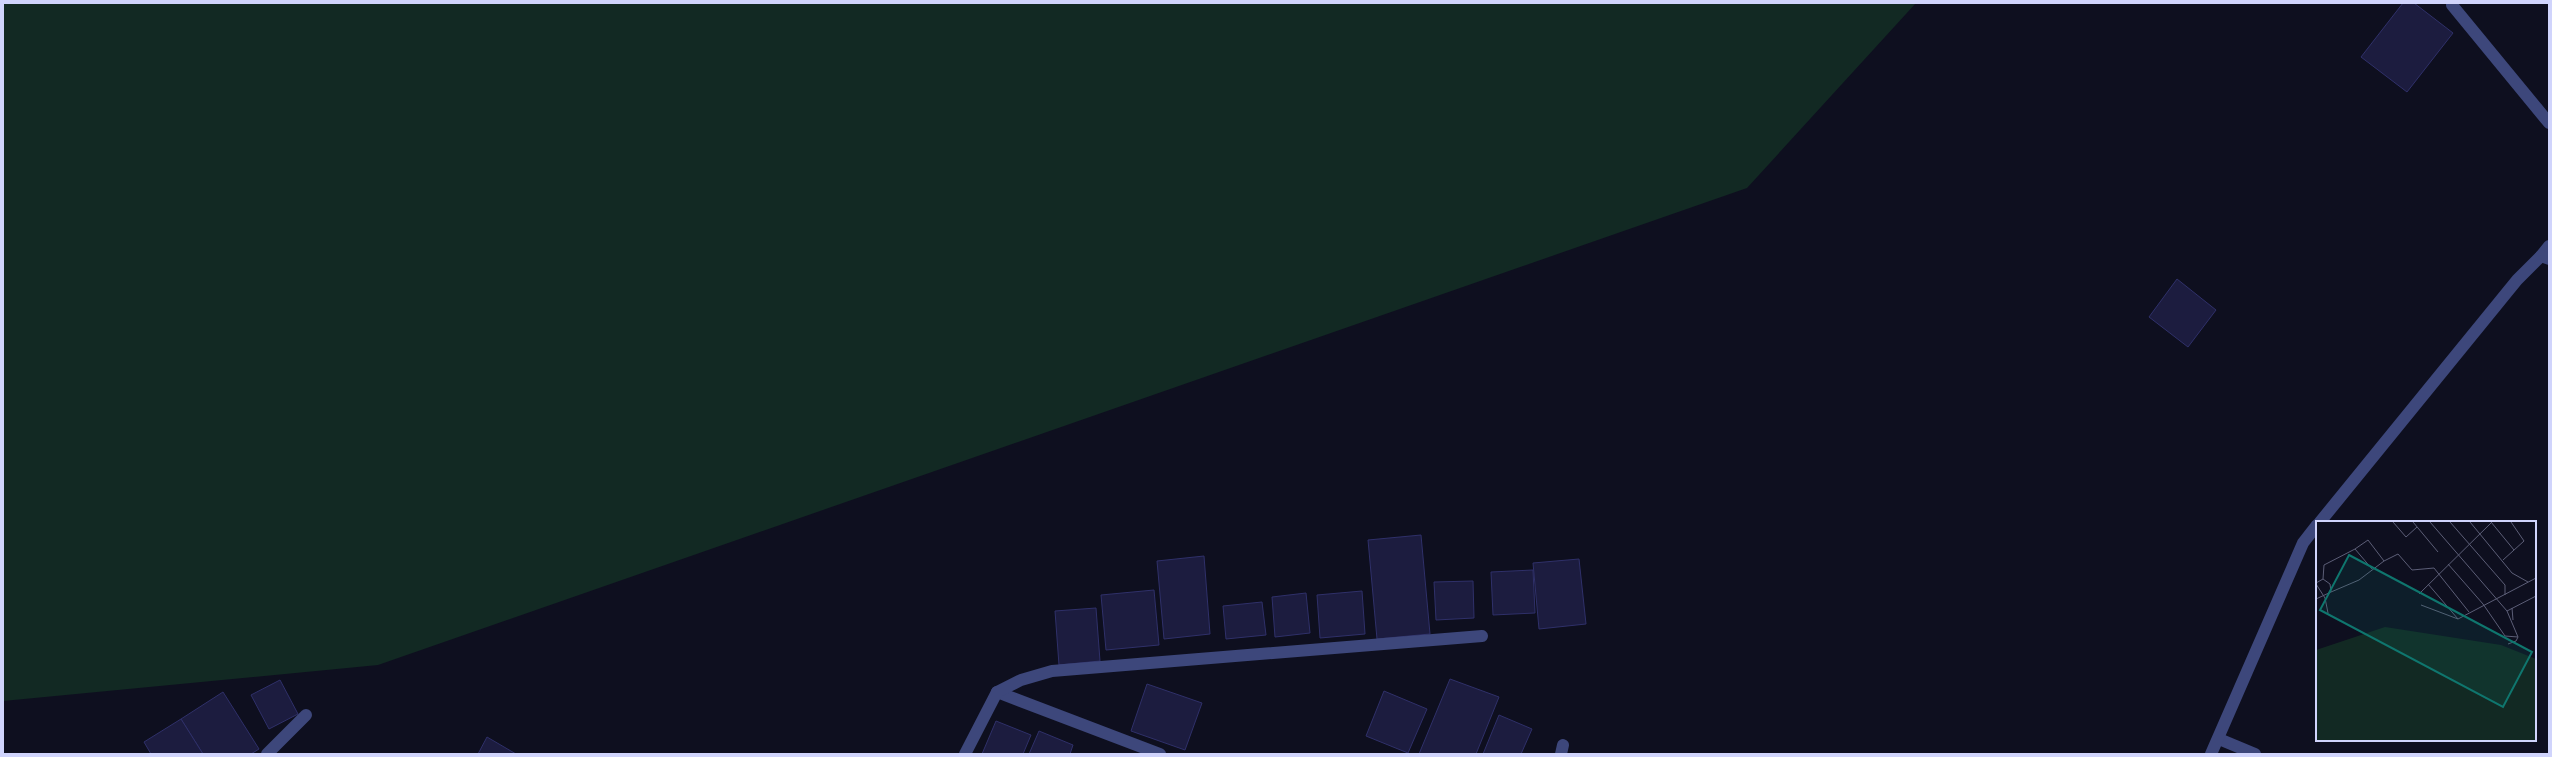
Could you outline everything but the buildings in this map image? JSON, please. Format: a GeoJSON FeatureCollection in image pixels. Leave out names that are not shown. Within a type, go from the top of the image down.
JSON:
{"type":"FeatureCollection","features":[{"type":"Feature","properties":{"kind":"street"},"geometry":{"type":"LineString","coordinates":[[2452,5],[2549,123]]}},
{"type":"Feature","properties":{"kind":"street"},"geometry":{"type":"LineString","coordinates":[[2321,521],[2518,280],[2545,258],[2549,246]]}},
{"type":"Feature","properties":{"kind":"street"},"geometry":{"type":"LineString","coordinates":[[2211,754],[2219,740],[2303,543],[2316,526]]}},
{"type":"Feature","properties":{"kind":"street"},"geometry":{"type":"LineString","coordinates":[[964,754],[997,692],[1030,677],[1088,667],[1482,636]]}},
{"type":"Feature","properties":{"kind":"street"},"geometry":{"type":"LineString","coordinates":[[997,692],[1160,754]]}},
{"type":"Feature","properties":{"kind":"street"},"geometry":{"type":"LineString","coordinates":[[267,754],[306,715]]}},
{"type":"Feature","properties":{"kind":"street"},"geometry":{"type":"LineString","coordinates":[[2219,740],[2255,754]]}},
{"type":"Feature","properties":{"kind":"green space"},"geometry":{"type":"Polygon","coordinates":[[[3,3],[1916,3],[1747,188],[378,665],[3,701],[3,3]]]}}]}
